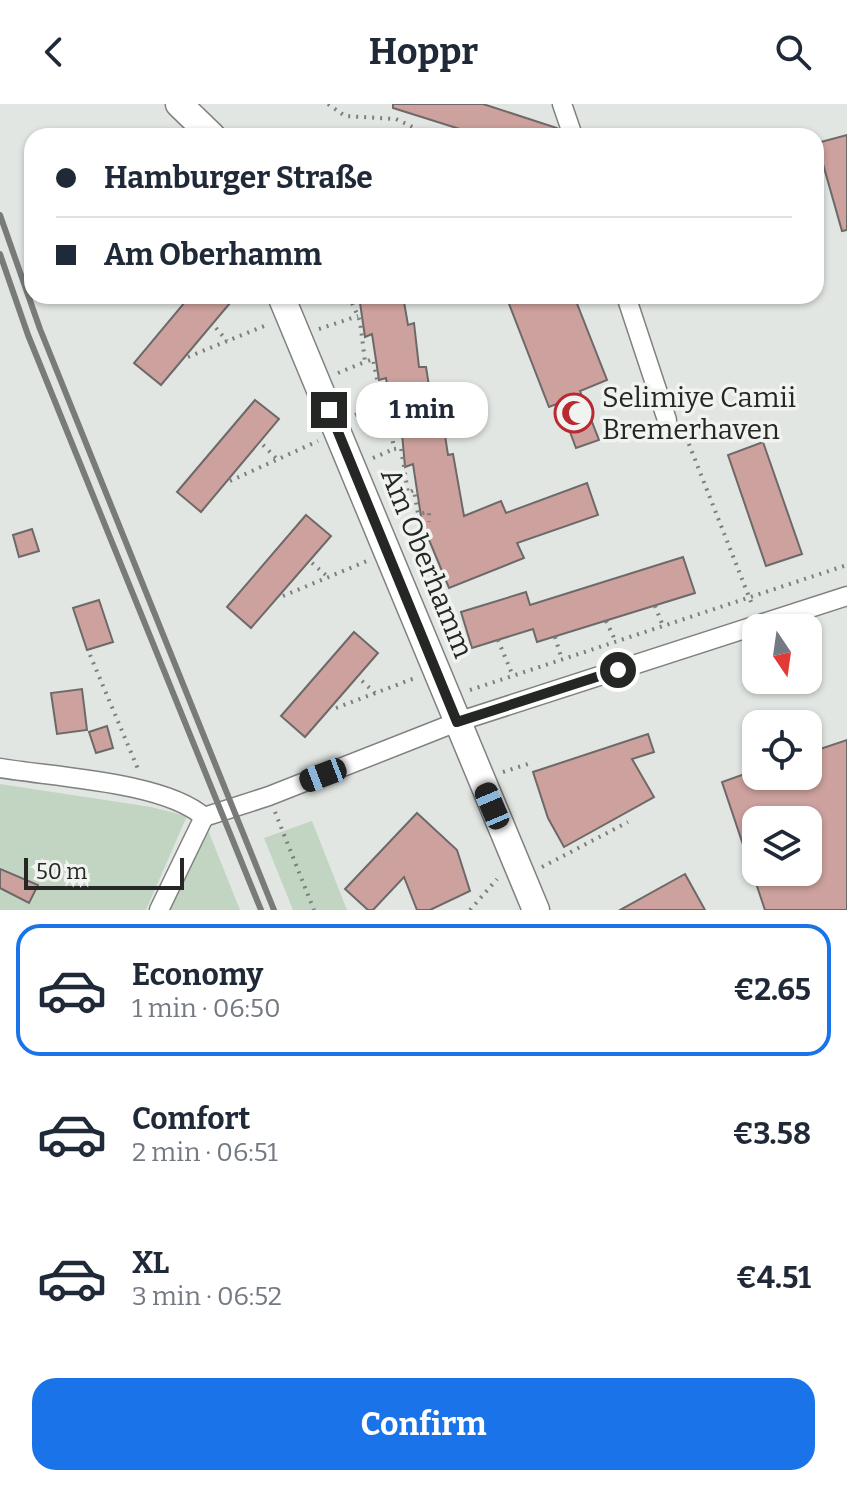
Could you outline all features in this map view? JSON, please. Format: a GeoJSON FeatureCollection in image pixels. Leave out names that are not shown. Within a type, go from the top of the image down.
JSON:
{"type":"FeatureCollection","features":[{"type":"Feature","properties":{"kind":"street"},"geometry":{"type":"LineString","coordinates":[[179,104],[204,128]]}},
{"type":"Feature","properties":{"kind":"street"},"geometry":{"type":"LineString","coordinates":[[206,104],[215,128]]}},
{"type":"Feature","properties":{"kind":"street"},"geometry":{"type":"LineString","coordinates":[[562,104],[570,128]]}},
{"type":"Feature","properties":{"kind":"street"},"geometry":{"type":"LineString","coordinates":[[629,304],[667,420]]}},
{"type":"Feature","properties":{"kind":"street","name":"Am Oberhamm"},"geometry":{"type":"LineString","coordinates":[[290,316],[536,910]]}},
{"type":"Feature","properties":{"kind":"street"},"geometry":{"type":"LineString","coordinates":[[791,614],[847,596]]}},
{"type":"Feature","properties":{"kind":"street"},"geometry":{"type":"LineString","coordinates":[[159,910],[200,825],[452,710],[742,629]]}},
{"type":"Feature","properties":{"kind":"street"},"geometry":{"type":"LineString","coordinates":[[0,768],[163,794],[191,805],[200,825]]}},
{"type":"Feature","properties":{"kind":"path"},"geometry":{"type":"LineString","coordinates":[[328,104],[345,116],[396,119],[415,128]]}},
{"type":"Feature","properties":{"kind":"path"},"geometry":{"type":"LineString","coordinates":[[353,304],[358,316],[365,362]]}},
{"type":"Feature","properties":{"kind":"path"},"geometry":{"type":"LineString","coordinates":[[188,357],[290,316],[358,316]]}},
{"type":"Feature","properties":{"kind":"path"},"geometry":{"type":"LineString","coordinates":[[216,328],[227,341]]}},
{"type":"Feature","properties":{"kind":"path"},"geometry":{"type":"LineString","coordinates":[[317,382],[373,359],[382,405]]}},
{"type":"Feature","properties":{"kind":"path"},"geometry":{"type":"LineString","coordinates":[[230,481],[278,460],[387,403],[394,449],[401,448],[408,493],[414,490],[418,514],[429,512],[429,522]]}},
{"type":"Feature","properties":{"kind":"path"},"geometry":{"type":"LineString","coordinates":[[667,420],[684,429],[756,614]]}},
{"type":"Feature","properties":{"kind":"path"},"geometry":{"type":"LineString","coordinates":[[263,445],[278,460]]}},
{"type":"Feature","properties":{"kind":"path"},"geometry":{"type":"LineString","coordinates":[[283,596],[388,552]]}},
{"type":"Feature","properties":{"kind":"path"},"geometry":{"type":"LineString","coordinates":[[312,563],[328,577]]}},
{"type":"Feature","properties":{"kind":"path"},"geometry":{"type":"LineString","coordinates":[[452,710],[513,676],[847,565]]}},
{"type":"Feature","properties":{"kind":"path"},"geometry":{"type":"LineString","coordinates":[[655,606],[663,626]]}},
{"type":"Feature","properties":{"kind":"path"},"geometry":{"type":"LineString","coordinates":[[606,621],[616,642]]}},
{"type":"Feature","properties":{"kind":"path"},"geometry":{"type":"LineString","coordinates":[[555,637],[562,660]]}},
{"type":"Feature","properties":{"kind":"path"},"geometry":{"type":"LineString","coordinates":[[498,640],[513,676]]}},
{"type":"Feature","properties":{"kind":"path"},"geometry":{"type":"LineString","coordinates":[[90,655],[138,768],[142,791]]}},
{"type":"Feature","properties":{"kind":"path"},"geometry":{"type":"LineString","coordinates":[[336,708],[436,670]]}},
{"type":"Feature","properties":{"kind":"path"},"geometry":{"type":"LineString","coordinates":[[362,681],[375,693]]}},
{"type":"Feature","properties":{"kind":"path"},"geometry":{"type":"LineString","coordinates":[[269,796],[314,910]]}},
{"type":"Feature","properties":{"kind":"path"},"geometry":{"type":"LineString","coordinates":[[470,910],[518,868],[628,822]]}},
{"type":"Feature","properties":{"kind":"green space"},"geometry":{"type":"Polygon","coordinates":[[[0,784],[151,807],[187,816],[146,910],[0,910],[0,784]]]}},
{"type":"Feature","properties":{"kind":"green space"},"geometry":{"type":"Polygon","coordinates":[[[312,821],[347,910],[293,910],[264,838],[312,821]]]}},
{"type":"Feature","properties":{"kind":"green space"},"geometry":{"type":"Polygon","coordinates":[[[208,830],[240,910],[169,910],[208,830]]]}},
{"type":"Feature","properties":{"kind":"building"},"geometry":{"type":"Polygon","coordinates":[[[393,104],[483,104],[557,128],[457,128],[393,108],[393,104]]]}},
{"type":"Feature","properties":{"kind":"building"},"geometry":{"type":"Polygon","coordinates":[[[847,135],[847,230],[842,231],[824,168],[824,141],[847,135]]]}},
{"type":"Feature","properties":{"kind":"building"},"geometry":{"type":"Polygon","coordinates":[[[183,304],[229,304],[161,385],[134,363],[183,304]]]}},
{"type":"Feature","properties":{"kind":"building"},"geometry":{"type":"Polygon","coordinates":[[[360,304],[404,304],[408,325],[414,323],[419,367],[426,367],[433,411],[441,409],[448,455],[453,454],[464,516],[501,501],[506,513],[587,483],[598,515],[517,543],[524,558],[449,588],[422,523],[413,464],[405,467],[401,422],[393,425],[386,378],[379,380],[372,334],[365,337],[360,304]]]}},
{"type":"Feature","properties":{"kind":"building"},"geometry":{"type":"Polygon","coordinates":[[[509,304],[577,304],[607,380],[580,391],[599,440],[576,448],[559,403],[549,407],[509,304]]]}},
{"type":"Feature","properties":{"kind":"building"},"geometry":{"type":"Polygon","coordinates":[[[255,400],[279,419],[201,512],[177,492],[255,400]]]}},
{"type":"Feature","properties":{"kind":"building"},"geometry":{"type":"Polygon","coordinates":[[[763,442],[802,554],[766,566],[728,455],[763,442]]]}},
{"type":"Feature","properties":{"kind":"building"},"geometry":{"type":"Polygon","coordinates":[[[306,515],[331,536],[251,628],[227,607],[306,515]]]}},
{"type":"Feature","properties":{"kind":"building"},"geometry":{"type":"Polygon","coordinates":[[[32,529],[39,551],[19,557],[13,535],[32,529]]]}},
{"type":"Feature","properties":{"kind":"building"},"geometry":{"type":"Polygon","coordinates":[[[683,557],[695,593],[537,642],[533,629],[472,648],[461,612],[526,592],[530,605],[683,557]]]}},
{"type":"Feature","properties":{"kind":"building"},"geometry":{"type":"Polygon","coordinates":[[[99,600],[113,642],[87,650],[73,608],[99,600]]]}},
{"type":"Feature","properties":{"kind":"building"},"geometry":{"type":"Polygon","coordinates":[[[354,632],[378,653],[305,737],[281,716],[354,632]]]}},
{"type":"Feature","properties":{"kind":"building"},"geometry":{"type":"Polygon","coordinates":[[[82,689],[87,730],[57,734],[51,693],[82,689]]]}},
{"type":"Feature","properties":{"kind":"building"},"geometry":{"type":"Polygon","coordinates":[[[107,726],[113,748],[96,753],[89,732],[107,726]]]}},
{"type":"Feature","properties":{"kind":"building"},"geometry":{"type":"Polygon","coordinates":[[[648,734],[654,752],[632,759],[654,797],[564,847],[548,818],[533,772],[648,734]]]}},
{"type":"Feature","properties":{"kind":"building"},"geometry":{"type":"Polygon","coordinates":[[[847,740],[847,910],[765,910],[757,886],[822,886],[822,806],[742,806],[742,842],[722,782],[742,775],[742,790],[822,790],[822,748],[847,740]]]}},
{"type":"Feature","properties":{"kind":"building"},"geometry":{"type":"Polygon","coordinates":[[[417,813],[457,850],[470,891],[430,910],[417,910],[404,877],[373,910],[368,910],[345,889],[417,813]]]}},
{"type":"Feature","properties":{"kind":"building"},"geometry":{"type":"Polygon","coordinates":[[[0,869],[38,885],[29,903],[0,888],[0,869]]]}},
{"type":"Feature","properties":{"kind":"building"},"geometry":{"type":"Polygon","coordinates":[[[685,874],[705,910],[620,910],[685,874]]]}},
{"type":"Feature","properties":{"kind":"railway"},"geometry":{"type":"LineString","coordinates":[[0,215],[24,283]]}},
{"type":"Feature","properties":{"kind":"railway"},"geometry":{"type":"LineString","coordinates":[[0,254],[28,335],[261,910]]}},
{"type":"Feature","properties":{"kind":"railway"},"geometry":{"type":"LineString","coordinates":[[31,304],[274,910]]}},
{"type":"Feature","properties":{"kind":"place","name":"Selimiye Camii Bremerhaven"},"geometry":{"type":"Point","coordinates":[574,413]}},
{"type":"Feature","properties":{"kind":"route"},"geometry":{"type":"LineString","coordinates":[[329,410],[457,722],[618,670]]}}]}
